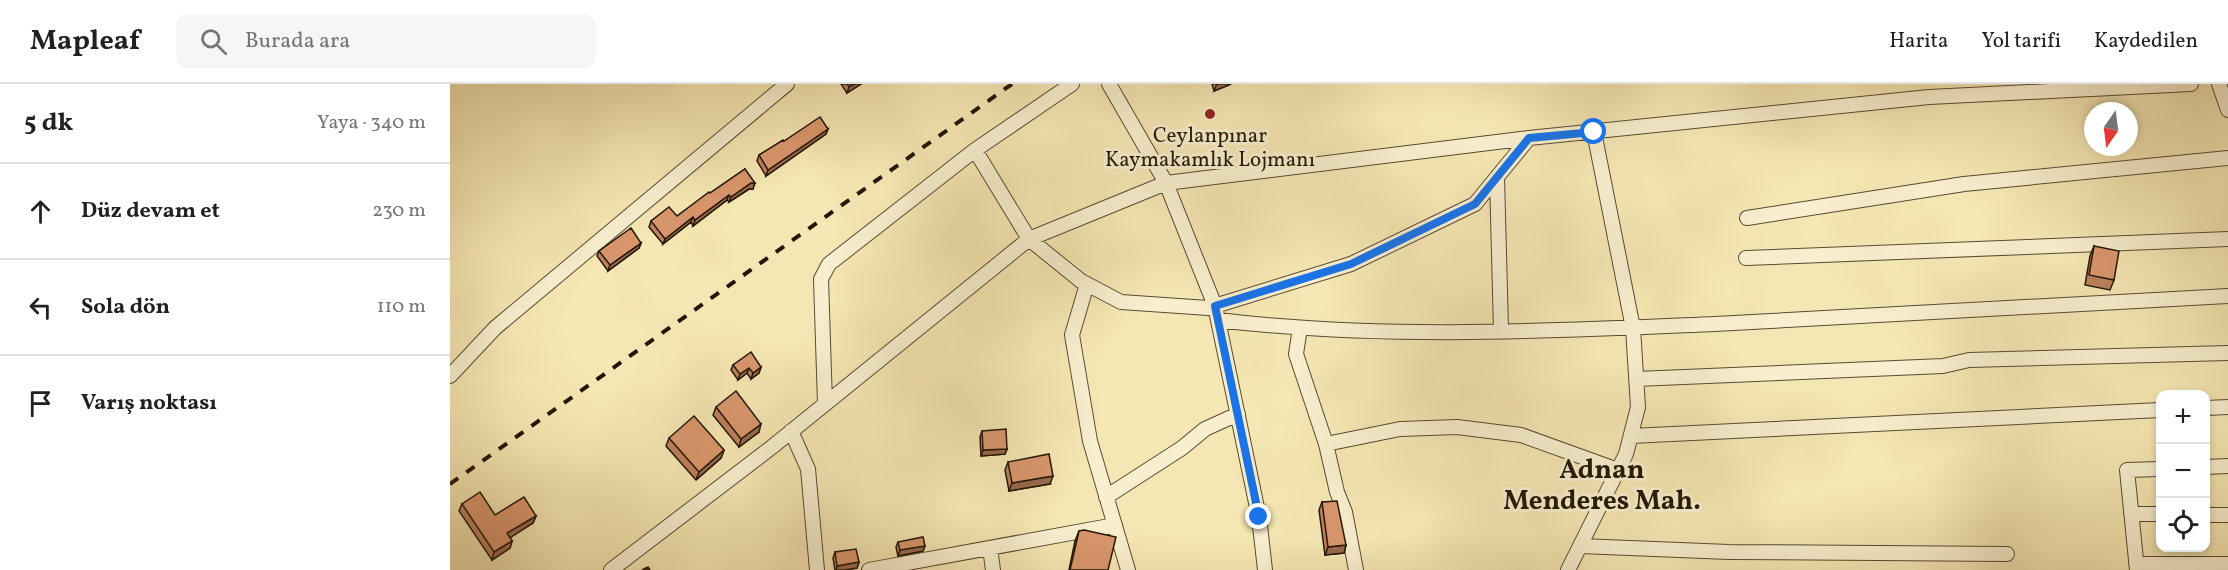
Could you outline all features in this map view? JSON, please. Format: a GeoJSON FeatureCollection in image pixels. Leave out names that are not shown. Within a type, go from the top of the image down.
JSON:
{"type":"FeatureCollection","features":[{"type":"Feature","properties":{"kind":"street"},"geometry":{"type":"LineString","coordinates":[[450,376],[495,328],[787,84]]}},
{"type":"Feature","properties":{"kind":"street"},"geometry":{"type":"LineString","coordinates":[[825,404],[821,279],[829,264],[975,150],[1072,84]]}},
{"type":"Feature","properties":{"kind":"street"},"geometry":{"type":"LineString","coordinates":[[1110,84],[1166,183],[1217,313],[1259,517],[1265,570]]}},
{"type":"Feature","properties":{"kind":"street"},"geometry":{"type":"LineString","coordinates":[[611,570],[791,431],[1029,239],[1166,183],[1529,138],[1929,97],[2191,84]]}},
{"type":"Feature","properties":{"kind":"street"},"geometry":{"type":"LineString","coordinates":[[2219,84],[2228,110]]}},
{"type":"Feature","properties":{"kind":"street"},"geometry":{"type":"LineString","coordinates":[[1568,570],[1626,454],[1638,406],[1633,327],[1594,132]]}},
{"type":"Feature","properties":{"kind":"street"},"geometry":{"type":"LineString","coordinates":[[1217,313],[1351,264],[1475,204],[1529,138]]}},
{"type":"Feature","properties":{"kind":"street"},"geometry":{"type":"LineString","coordinates":[[975,150],[1029,239],[1087,284],[1121,302],[1208,308],[1217,313],[1300,328],[1395,332],[1633,327],[1984,311],[2228,296]]}},
{"type":"Feature","properties":{"kind":"street"},"geometry":{"type":"LineString","coordinates":[[1747,218],[1964,184],[2228,158]]}},
{"type":"Feature","properties":{"kind":"street"},"geometry":{"type":"LineString","coordinates":[[1497,177],[1501,330]]}},
{"type":"Feature","properties":{"kind":"street"},"geometry":{"type":"LineString","coordinates":[[1746,258],[2228,239]]}},
{"type":"Feature","properties":{"kind":"street"},"geometry":{"type":"LineString","coordinates":[[1087,284],[1072,335],[1090,441],[1128,570]]}},
{"type":"Feature","properties":{"kind":"street"},"geometry":{"type":"LineString","coordinates":[[1300,328],[1296,354],[1326,444],[1337,492],[1345,512],[1356,570]]}},
{"type":"Feature","properties":{"kind":"street"},"geometry":{"type":"LineString","coordinates":[[1636,379],[1943,366],[1969,360],[2228,353]]}},
{"type":"Feature","properties":{"kind":"street"},"geometry":{"type":"LineString","coordinates":[[2210,408],[2228,407]]}},
{"type":"Feature","properties":{"kind":"street"},"geometry":{"type":"LineString","coordinates":[[1631,436],[2156,410]]}},
{"type":"Feature","properties":{"kind":"street"},"geometry":{"type":"LineString","coordinates":[[1106,497],[1182,448],[1205,429],[1238,414]]}},
{"type":"Feature","properties":{"kind":"street"},"geometry":{"type":"LineString","coordinates":[[1326,444],[1400,429],[1457,427],[1521,435],[1618,470]]}},
{"type":"Feature","properties":{"kind":"street"},"geometry":{"type":"LineString","coordinates":[[791,431],[808,469],[817,570]]}},
{"type":"Feature","properties":{"kind":"street"},"geometry":{"type":"LineString","coordinates":[[2210,467],[2228,466]]}},
{"type":"Feature","properties":{"kind":"street"},"geometry":{"type":"LineString","coordinates":[[2156,469],[2127,470],[2136,567],[2228,564]]}},
{"type":"Feature","properties":{"kind":"street"},"geometry":{"type":"LineString","coordinates":[[2131,514],[2156,514]]}},
{"type":"Feature","properties":{"kind":"street"},"geometry":{"type":"LineString","coordinates":[[2210,515],[2228,515]]}},
{"type":"Feature","properties":{"kind":"street"},"geometry":{"type":"LineString","coordinates":[[869,570],[1115,525]]}},
{"type":"Feature","properties":{"kind":"street"},"geometry":{"type":"LineString","coordinates":[[1580,546],[1729,552],[2007,554]]}},
{"type":"Feature","properties":{"kind":"street"},"geometry":{"type":"LineString","coordinates":[[990,548],[993,570]]}},
{"type":"Feature","properties":{"kind":"building"},"geometry":{"type":"Polygon","coordinates":[[[820,117],[828,129],[768,170],[759,155],[820,117]]]}},
{"type":"Feature","properties":{"kind":"building"},"geometry":{"type":"Polygon","coordinates":[[[745,169],[755,183],[751,183],[731,197],[729,195],[695,220],[693,217],[665,239],[651,221],[669,207],[677,216],[745,169]]]}},
{"type":"Feature","properties":{"kind":"building"},"geometry":{"type":"Polygon","coordinates":[[[631,228],[641,243],[610,265],[599,251],[631,228]]]}},
{"type":"Feature","properties":{"kind":"building"},"geometry":{"type":"Polygon","coordinates":[[[2094,246],[2119,251],[2114,280],[2089,275],[2094,246]]]}},
{"type":"Feature","properties":{"kind":"building"},"geometry":{"type":"Polygon","coordinates":[[[751,352],[761,367],[753,373],[749,368],[740,374],[733,365],[751,352]]]}},
{"type":"Feature","properties":{"kind":"building"},"geometry":{"type":"Polygon","coordinates":[[[736,391],[761,424],[741,439],[716,407],[736,391]]]}},
{"type":"Feature","properties":{"kind":"building"},"geometry":{"type":"Polygon","coordinates":[[[694,416],[724,450],[699,472],[669,438],[694,416]]]}},
{"type":"Feature","properties":{"kind":"building"},"geometry":{"type":"Polygon","coordinates":[[[1006,429],[1007,449],[983,450],[982,431],[1006,429]]]}},
{"type":"Feature","properties":{"kind":"building"},"geometry":{"type":"Polygon","coordinates":[[[1049,454],[1053,476],[1012,483],[1008,462],[1049,454]]]}},
{"type":"Feature","properties":{"kind":"building"},"geometry":{"type":"Polygon","coordinates":[[[480,492],[495,515],[524,497],[536,516],[507,533],[512,541],[494,552],[462,504],[480,492]]]}},
{"type":"Feature","properties":{"kind":"building"},"geometry":{"type":"Polygon","coordinates":[[[1337,501],[1346,545],[1328,547],[1322,502],[1337,501]]]}},
{"type":"Feature","properties":{"kind":"building"},"geometry":{"type":"Polygon","coordinates":[[[1079,531],[1116,537],[1108,570],[1070,570],[1079,531]]]}},
{"type":"Feature","properties":{"kind":"building"},"geometry":{"type":"Polygon","coordinates":[[[923,537],[925,546],[900,550],[898,542],[923,537]]]}},
{"type":"Feature","properties":{"kind":"building"},"geometry":{"type":"Polygon","coordinates":[[[856,549],[859,562],[837,566],[835,552],[856,549]]]}},
{"type":"Feature","properties":{"kind":"railway"},"geometry":{"type":"LineString","coordinates":[[450,484],[1012,84]]}},
{"type":"Feature","properties":{"kind":"place","name":"Ceylanpınar Kaymakamlık Lojmanı"},"geometry":{"type":"Point","coordinates":[1210,114]}},
{"type":"Feature","properties":{"kind":"district","name":"Adnan Menderes Mah."},"geometry":{"type":"Point","coordinates":[1602,486]}},
{"type":"Feature","properties":{"kind":"route"},"geometry":{"type":"LineString","coordinates":[[1259,517],[1215,306],[1351,264],[1475,204],[1529,138],[1594,132]]}}]}
